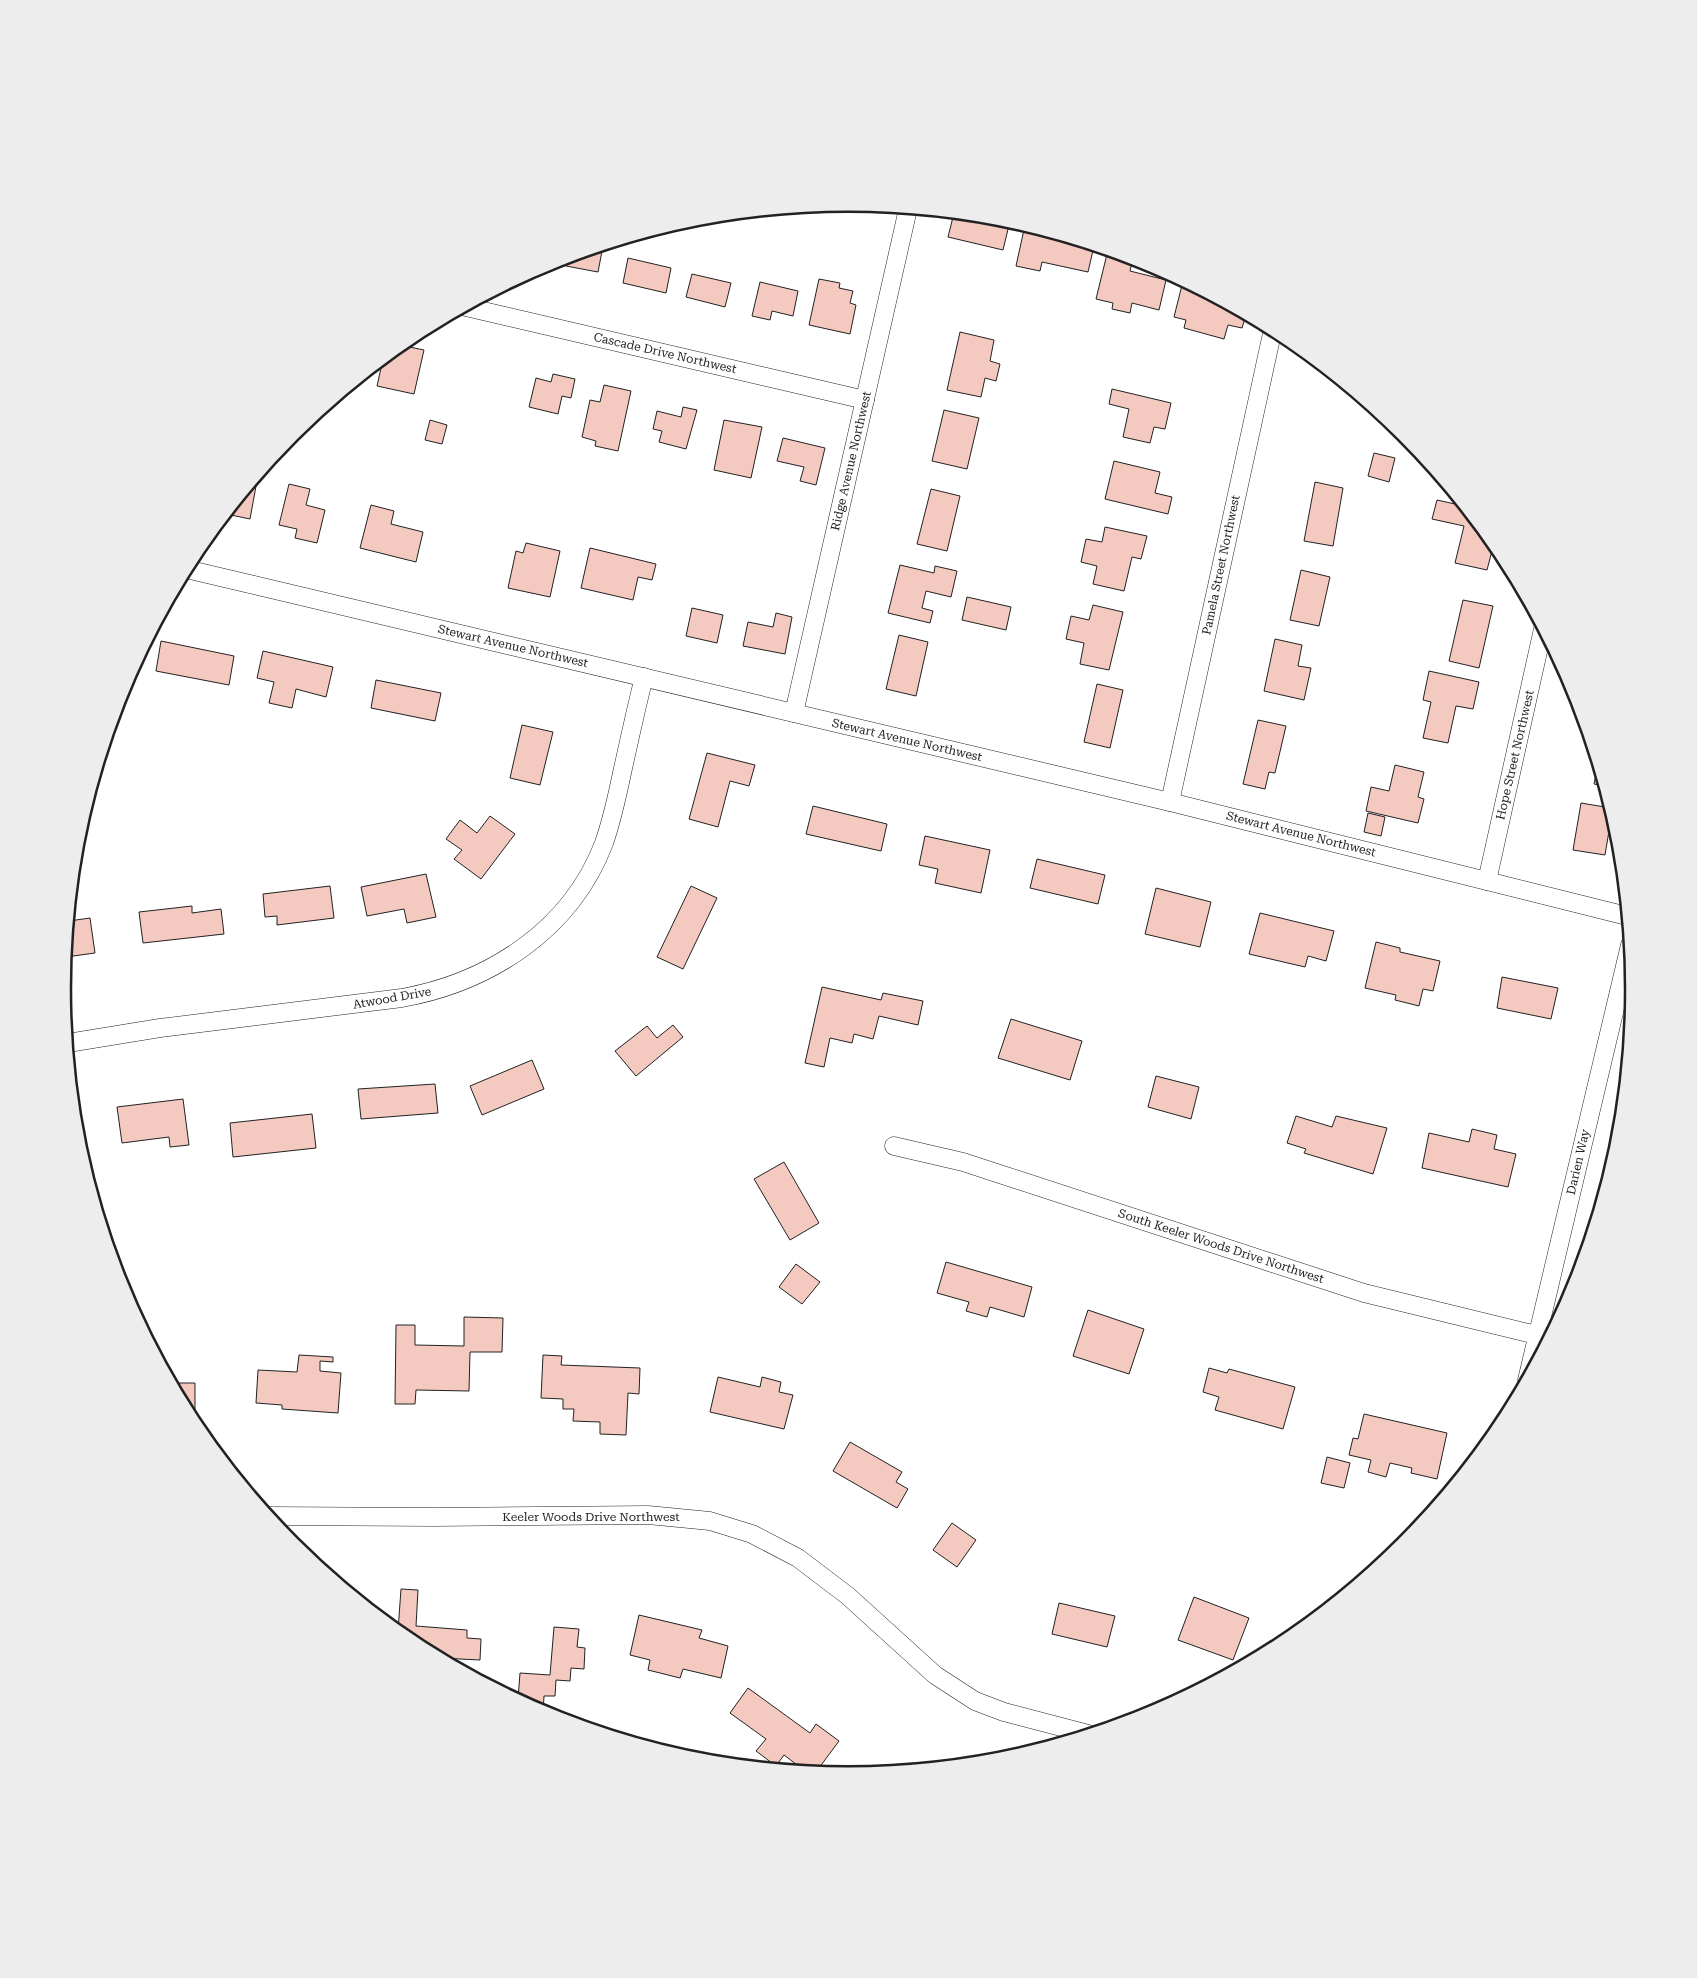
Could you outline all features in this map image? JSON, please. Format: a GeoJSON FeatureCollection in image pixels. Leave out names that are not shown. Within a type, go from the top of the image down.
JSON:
{"type":"FeatureCollection","features":[{"type":"Feature","properties":{"kind":"street","name":"Ridge Avenue Northwest"},"geometry":{"type":"LineString","coordinates":[[794,713],[907,214]]}},
{"type":"Feature","properties":{"kind":"street","name":"Cascade Drive Northwest"},"geometry":{"type":"LineString","coordinates":[[474,309],[865,400]]}},
{"type":"Feature","properties":{"kind":"street","name":"Pamela Street Northwest"},"geometry":{"type":"LineString","coordinates":[[1170,802],[1271,337]]}},
{"type":"Feature","properties":{"kind":"street","name":"Stewart Avenue Northwest"},"geometry":{"type":"LineString","coordinates":[[193,571],[1170,802],[1622,915]]}},
{"type":"Feature","properties":{"kind":"street","name":"Hope Street Northwest"},"geometry":{"type":"LineString","coordinates":[[1487,881],[1541,636]]}},
{"type":"Feature","properties":{"kind":"street","name":"Atwood Drive"},"geometry":{"type":"LineString","coordinates":[[73,1042],[160,1028],[402,998],[428,993],[496,966],[517,952],[557,918],[577,892],[592,867],[612,818],[644,677]]}},
{"type":"Feature","properties":{"kind":"street","name":"Darien Way"},"geometry":{"type":"LineString","coordinates":[[1543,1336],[1625,967]]}},
{"type":"Feature","properties":{"kind":"street","name":"South Keeler Woods Drive Northwest"},"geometry":{"type":"LineString","coordinates":[[894,1146],[964,1162],[1364,1293],[1543,1336]]}},
{"type":"Feature","properties":{"kind":"street","name":"Keeler Woods Drive Northwest"},"geometry":{"type":"LineString","coordinates":[[278,1516],[434,1517],[648,1514],[690,1518],[729,1526],[774,1544],[824,1576],[935,1675],[975,1701],[1004,1712],[1078,1731]]}},
{"type":"Feature","properties":{"kind":"building"},"geometry":{"type":"Polygon","coordinates":[[[953,218],[1008,229],[1003,250],[948,237],[953,218]]]}},
{"type":"Feature","properties":{"kind":"building"},"geometry":{"type":"Polygon","coordinates":[[[1023,232],[1093,251],[1088,272],[1042,262],[1040,271],[1016,266],[1023,232]]]}},
{"type":"Feature","properties":{"kind":"building"},"geometry":{"type":"Polygon","coordinates":[[[602,252],[598,272],[566,265],[602,252]]]}},
{"type":"Feature","properties":{"kind":"building"},"geometry":{"type":"Polygon","coordinates":[[[1106,256],[1131,265],[1130,271],[1166,280],[1159,310],[1132,303],[1130,313],[1112,309],[1113,303],[1096,299],[1106,256]]]}},
{"type":"Feature","properties":{"kind":"building"},"geometry":{"type":"Polygon","coordinates":[[[628,258],[671,268],[666,293],[623,283],[628,258]]]}},
{"type":"Feature","properties":{"kind":"building"},"geometry":{"type":"Polygon","coordinates":[[[692,274],[731,283],[725,307],[686,297],[692,274]]]}},
{"type":"Feature","properties":{"kind":"building"},"geometry":{"type":"Polygon","coordinates":[[[819,279],[840,283],[839,288],[853,291],[850,303],[856,305],[850,334],[809,325],[819,279]]]}},
{"type":"Feature","properties":{"kind":"building"},"geometry":{"type":"Polygon","coordinates":[[[760,282],[798,291],[793,316],[772,311],[770,320],[752,316],[760,282]]]}},
{"type":"Feature","properties":{"kind":"building"},"geometry":{"type":"Polygon","coordinates":[[[1181,287],[1244,321],[1242,328],[1228,325],[1224,339],[1184,328],[1186,320],[1174,317],[1181,287]]]}},
{"type":"Feature","properties":{"kind":"building"},"geometry":{"type":"Polygon","coordinates":[[[960,332],[994,340],[990,361],[1000,364],[996,381],[985,378],[981,397],[947,390],[960,332]]]}},
{"type":"Feature","properties":{"kind":"building"},"geometry":{"type":"Polygon","coordinates":[[[411,347],[424,350],[414,394],[377,386],[381,368],[411,347]]]}},
{"type":"Feature","properties":{"kind":"building"},"geometry":{"type":"Polygon","coordinates":[[[553,374],[575,379],[571,398],[562,396],[558,414],[529,407],[536,378],[551,382],[553,374]]]}},
{"type":"Feature","properties":{"kind":"building"},"geometry":{"type":"Polygon","coordinates":[[[604,385],[631,391],[618,451],[595,446],[596,441],[582,437],[590,400],[600,402],[604,385]]]}},
{"type":"Feature","properties":{"kind":"building"},"geometry":{"type":"Polygon","coordinates":[[[1112,389],[1171,403],[1165,429],[1154,427],[1150,443],[1123,437],[1129,409],[1109,404],[1112,389]]]}},
{"type":"Feature","properties":{"kind":"building"},"geometry":{"type":"Polygon","coordinates":[[[683,407],[697,410],[686,449],[659,442],[662,431],[653,429],[657,411],[681,417],[683,407]]]}},
{"type":"Feature","properties":{"kind":"building"},"geometry":{"type":"Polygon","coordinates":[[[944,410],[979,418],[967,469],[932,461],[944,410]]]}},
{"type":"Feature","properties":{"kind":"building"},"geometry":{"type":"Polygon","coordinates":[[[430,420],[447,425],[442,444],[425,440],[430,420]]]}},
{"type":"Feature","properties":{"kind":"building"},"geometry":{"type":"Polygon","coordinates":[[[724,420],[762,427],[751,478],[714,470],[724,420]]]}},
{"type":"Feature","properties":{"kind":"building"},"geometry":{"type":"Polygon","coordinates":[[[783,438],[825,448],[816,485],[800,481],[804,467],[777,461],[783,438]]]}},
{"type":"Feature","properties":{"kind":"building"},"geometry":{"type":"Polygon","coordinates":[[[1374,453],[1395,458],[1389,482],[1368,476],[1374,453]]]}},
{"type":"Feature","properties":{"kind":"building"},"geometry":{"type":"Polygon","coordinates":[[[1114,461],[1160,472],[1155,493],[1172,497],[1168,514],[1105,499],[1114,461]]]}},
{"type":"Feature","properties":{"kind":"building"},"geometry":{"type":"Polygon","coordinates":[[[1315,482],[1343,488],[1333,546],[1304,541],[1315,482]]]}},
{"type":"Feature","properties":{"kind":"building"},"geometry":{"type":"Polygon","coordinates":[[[289,484],[310,489],[306,505],[325,510],[317,543],[295,538],[297,529],[279,525],[289,484]]]}},
{"type":"Feature","properties":{"kind":"building"},"geometry":{"type":"Polygon","coordinates":[[[256,487],[250,519],[233,515],[256,487]]]}},
{"type":"Feature","properties":{"kind":"building"},"geometry":{"type":"Polygon","coordinates":[[[931,489],[960,496],[947,551],[917,544],[931,489]]]}},
{"type":"Feature","properties":{"kind":"building"},"geometry":{"type":"Polygon","coordinates":[[[1437,500],[1455,504],[1492,552],[1487,570],[1455,563],[1464,526],[1432,519],[1437,500]]]}},
{"type":"Feature","properties":{"kind":"building"},"geometry":{"type":"Polygon","coordinates":[[[371,505],[394,511],[391,524],[423,532],[416,562],[360,548],[371,505]]]}},
{"type":"Feature","properties":{"kind":"building"},"geometry":{"type":"Polygon","coordinates":[[[1105,527],[1147,536],[1141,559],[1132,557],[1124,591],[1093,584],[1097,566],[1081,562],[1086,539],[1102,542],[1105,527]]]}},
{"type":"Feature","properties":{"kind":"building"},"geometry":{"type":"Polygon","coordinates":[[[526,543],[560,551],[550,597],[508,588],[516,551],[523,553],[526,543]]]}},
{"type":"Feature","properties":{"kind":"building"},"geometry":{"type":"Polygon","coordinates":[[[590,548],[656,564],[652,580],[638,577],[633,600],[581,588],[590,548]]]}},
{"type":"Feature","properties":{"kind":"building"},"geometry":{"type":"Polygon","coordinates":[[[900,565],[934,573],[935,566],[957,571],[951,597],[926,591],[922,608],[933,611],[930,623],[888,613],[900,565]]]}},
{"type":"Feature","properties":{"kind":"building"},"geometry":{"type":"Polygon","coordinates":[[[1301,570],[1330,577],[1319,626],[1290,620],[1301,570]]]}},
{"type":"Feature","properties":{"kind":"building"},"geometry":{"type":"Polygon","coordinates":[[[967,597],[1011,607],[1006,630],[962,620],[967,597]]]}},
{"type":"Feature","properties":{"kind":"building"},"geometry":{"type":"Polygon","coordinates":[[[1463,600],[1493,606],[1479,668],[1449,661],[1463,600]]]}},
{"type":"Feature","properties":{"kind":"building"},"geometry":{"type":"Polygon","coordinates":[[[1093,605],[1123,612],[1109,670],[1080,664],[1084,643],[1066,639],[1071,616],[1089,620],[1093,605]]]}},
{"type":"Feature","properties":{"kind":"building"},"geometry":{"type":"Polygon","coordinates":[[[692,608],[723,615],[717,643],[686,636],[692,608]]]}},
{"type":"Feature","properties":{"kind":"building"},"geometry":{"type":"Polygon","coordinates":[[[776,613],[792,617],[785,654],[743,646],[748,622],[773,627],[776,613]]]}},
{"type":"Feature","properties":{"kind":"building"},"geometry":{"type":"Polygon","coordinates":[[[899,635],[928,642],[916,696],[886,689],[899,635]]]}},
{"type":"Feature","properties":{"kind":"building"},"geometry":{"type":"Polygon","coordinates":[[[1275,639],[1302,645],[1298,666],[1311,668],[1304,700],[1264,691],[1275,639]]]}},
{"type":"Feature","properties":{"kind":"building"},"geometry":{"type":"Polygon","coordinates":[[[161,641],[234,656],[229,685],[156,671],[161,641]]]}},
{"type":"Feature","properties":{"kind":"building"},"geometry":{"type":"Polygon","coordinates":[[[263,651],[333,667],[326,697],[296,689],[292,708],[269,703],[274,682],[257,678],[263,651]]]}},
{"type":"Feature","properties":{"kind":"building"},"geometry":{"type":"Polygon","coordinates":[[[1429,671],[1479,682],[1473,709],[1456,706],[1448,743],[1423,738],[1431,702],[1423,700],[1429,671]]]}},
{"type":"Feature","properties":{"kind":"building"},"geometry":{"type":"Polygon","coordinates":[[[376,680],[441,693],[435,721],[371,708],[376,680]]]}},
{"type":"Feature","properties":{"kind":"building"},"geometry":{"type":"Polygon","coordinates":[[[1097,684],[1123,690],[1110,748],[1084,742],[1097,684]]]}},
{"type":"Feature","properties":{"kind":"building"},"geometry":{"type":"Polygon","coordinates":[[[1258,720],[1286,726],[1275,773],[1269,772],[1265,789],[1243,784],[1258,720]]]}},
{"type":"Feature","properties":{"kind":"building"},"geometry":{"type":"Polygon","coordinates":[[[522,725],[553,732],[540,785],[510,778],[522,725]]]}},
{"type":"Feature","properties":{"kind":"building"},"geometry":{"type":"Polygon","coordinates":[[[707,753],[755,765],[749,786],[730,781],[718,827],[689,819],[707,753]]]}},
{"type":"Feature","properties":{"kind":"building"},"geometry":{"type":"Polygon","coordinates":[[[1395,765],[1424,772],[1418,797],[1424,799],[1418,823],[1366,811],[1371,787],[1389,791],[1395,765]]]}},
{"type":"Feature","properties":{"kind":"building"},"geometry":{"type":"Polygon","coordinates":[[[1596,776],[1598,785],[1594,784],[1596,776]]]}},
{"type":"Feature","properties":{"kind":"building"},"geometry":{"type":"Polygon","coordinates":[[[1581,803],[1604,807],[1609,830],[1605,855],[1573,850],[1581,803]]]}},
{"type":"Feature","properties":{"kind":"building"},"geometry":{"type":"Polygon","coordinates":[[[813,806],[887,824],[881,851],[806,834],[813,806]]]}},
{"type":"Feature","properties":{"kind":"building"},"geometry":{"type":"Polygon","coordinates":[[[1368,813],[1385,817],[1381,836],[1364,832],[1368,813]]]}},
{"type":"Feature","properties":{"kind":"building"},"geometry":{"type":"Polygon","coordinates":[[[490,816],[515,834],[481,879],[454,859],[462,850],[446,839],[460,820],[477,833],[490,816]]]}},
{"type":"Feature","properties":{"kind":"building"},"geometry":{"type":"Polygon","coordinates":[[[925,836],[990,850],[981,893],[935,883],[938,869],[919,865],[925,836]]]}},
{"type":"Feature","properties":{"kind":"building"},"geometry":{"type":"Polygon","coordinates":[[[1037,859],[1105,875],[1098,904],[1030,888],[1037,859]]]}},
{"type":"Feature","properties":{"kind":"building"},"geometry":{"type":"Polygon","coordinates":[[[426,874],[436,917],[407,923],[404,909],[367,916],[361,887],[426,874]]]}},
{"type":"Feature","properties":{"kind":"building"},"geometry":{"type":"Polygon","coordinates":[[[330,886],[334,918],[277,925],[277,916],[265,917],[263,894],[330,886]]]}},
{"type":"Feature","properties":{"kind":"building"},"geometry":{"type":"Polygon","coordinates":[[[691,886],[717,898],[683,969],[657,957],[691,886]]]}},
{"type":"Feature","properties":{"kind":"building"},"geometry":{"type":"Polygon","coordinates":[[[1156,888],[1211,902],[1200,947],[1145,934],[1156,888]]]}},
{"type":"Feature","properties":{"kind":"building"},"geometry":{"type":"Polygon","coordinates":[[[192,906],[192,913],[221,909],[224,934],[143,943],[139,912],[192,906]]]}},
{"type":"Feature","properties":{"kind":"building"},"geometry":{"type":"Polygon","coordinates":[[[1260,913],[1334,931],[1326,961],[1308,956],[1305,967],[1249,954],[1260,913]]]}},
{"type":"Feature","properties":{"kind":"building"},"geometry":{"type":"Polygon","coordinates":[[[90,918],[95,953],[72,956],[75,920],[90,918]]]}},
{"type":"Feature","properties":{"kind":"building"},"geometry":{"type":"Polygon","coordinates":[[[1376,942],[1400,948],[1400,952],[1440,961],[1433,991],[1423,989],[1419,1006],[1395,1000],[1396,995],[1365,988],[1376,942]]]}},
{"type":"Feature","properties":{"kind":"building"},"geometry":{"type":"Polygon","coordinates":[[[1502,977],[1558,988],[1551,1019],[1497,1008],[1502,977]]]}},
{"type":"Feature","properties":{"kind":"building"},"geometry":{"type":"Polygon","coordinates":[[[822,987],[881,1000],[883,993],[923,1001],[918,1025],[879,1016],[873,1039],[854,1034],[852,1043],[830,1038],[824,1067],[805,1063],[822,987]]]}},
{"type":"Feature","properties":{"kind":"building"},"geometry":{"type":"Polygon","coordinates":[[[1011,1019],[1082,1041],[1070,1080],[998,1058],[1011,1019]]]}},
{"type":"Feature","properties":{"kind":"building"},"geometry":{"type":"Polygon","coordinates":[[[673,1025],[683,1037],[636,1076],[615,1051],[647,1026],[657,1038],[673,1025]]]}},
{"type":"Feature","properties":{"kind":"building"},"geometry":{"type":"Polygon","coordinates":[[[532,1060],[544,1089],[482,1115],[470,1086],[532,1060]]]}},
{"type":"Feature","properties":{"kind":"building"},"geometry":{"type":"Polygon","coordinates":[[[1156,1076],[1199,1087],[1191,1119],[1148,1107],[1156,1076]]]}},
{"type":"Feature","properties":{"kind":"building"},"geometry":{"type":"Polygon","coordinates":[[[435,1084],[438,1113],[361,1119],[358,1089],[435,1084]]]}},
{"type":"Feature","properties":{"kind":"building"},"geometry":{"type":"Polygon","coordinates":[[[183,1099],[189,1145],[170,1147],[169,1137],[122,1143],[117,1107],[183,1099]]]}},
{"type":"Feature","properties":{"kind":"building"},"geometry":{"type":"Polygon","coordinates":[[[312,1114],[316,1148],[233,1157],[230,1123],[312,1114]]]}},
{"type":"Feature","properties":{"kind":"building"},"geometry":{"type":"Polygon","coordinates":[[[1296,1116],[1332,1127],[1336,1116],[1387,1128],[1373,1174],[1304,1153],[1306,1149],[1287,1143],[1296,1116]]]}},
{"type":"Feature","properties":{"kind":"building"},"geometry":{"type":"Polygon","coordinates":[[[1472,1129],[1497,1135],[1494,1149],[1516,1154],[1508,1187],[1422,1168],[1429,1133],[1469,1142],[1472,1129]]]}},
{"type":"Feature","properties":{"kind":"building"},"geometry":{"type":"Polygon","coordinates":[[[784,1162],[819,1223],[790,1240],[754,1179],[784,1162]]]}},
{"type":"Feature","properties":{"kind":"building"},"geometry":{"type":"Polygon","coordinates":[[[946,1262],[1032,1287],[1024,1317],[990,1307],[987,1317],[966,1311],[969,1302],[937,1293],[946,1262]]]}},
{"type":"Feature","properties":{"kind":"building"},"geometry":{"type":"Polygon","coordinates":[[[796,1264],[820,1282],[802,1304],[779,1287],[796,1264]]]}},
{"type":"Feature","properties":{"kind":"building"},"geometry":{"type":"Polygon","coordinates":[[[1088,1310],[1144,1329],[1129,1374],[1073,1356],[1088,1310]]]}},
{"type":"Feature","properties":{"kind":"building"},"geometry":{"type":"Polygon","coordinates":[[[464,1317],[503,1318],[502,1352],[470,1352],[469,1391],[416,1390],[415,1404],[395,1404],[396,1325],[415,1325],[415,1345],[464,1346],[464,1317]]]}},
{"type":"Feature","properties":{"kind":"building"},"geometry":{"type":"Polygon","coordinates":[[[299,1355],[333,1357],[333,1362],[320,1361],[320,1371],[341,1373],[338,1413],[282,1409],[282,1405],[256,1403],[258,1370],[297,1372],[299,1355]]]}},
{"type":"Feature","properties":{"kind":"building"},"geometry":{"type":"Polygon","coordinates":[[[543,1355],[562,1356],[561,1365],[640,1368],[639,1394],[628,1393],[626,1435],[600,1434],[600,1422],[573,1421],[574,1409],[563,1409],[563,1399],[541,1398],[543,1355]]]}},
{"type":"Feature","properties":{"kind":"building"},"geometry":{"type":"Polygon","coordinates":[[[1209,1368],[1227,1373],[1229,1369],[1295,1387],[1283,1429],[1215,1410],[1219,1397],[1203,1392],[1209,1368]]]}},
{"type":"Feature","properties":{"kind":"building"},"geometry":{"type":"Polygon","coordinates":[[[718,1377],[760,1387],[762,1377],[781,1382],[779,1392],[793,1395],[784,1429],[710,1412],[718,1377]]]}},
{"type":"Feature","properties":{"kind":"building"},"geometry":{"type":"Polygon","coordinates":[[[178,1383],[195,1383],[195,1410],[178,1383]]]}},
{"type":"Feature","properties":{"kind":"building"},"geometry":{"type":"Polygon","coordinates":[[[1364,1414],[1447,1433],[1437,1479],[1411,1473],[1412,1468],[1390,1463],[1386,1477],[1368,1472],[1371,1460],[1349,1455],[1353,1438],[1358,1439],[1364,1414]]]}},
{"type":"Feature","properties":{"kind":"building"},"geometry":{"type":"Polygon","coordinates":[[[850,1442],[902,1472],[896,1482],[908,1489],[897,1508],[833,1471],[850,1442]]]}},
{"type":"Feature","properties":{"kind":"building"},"geometry":{"type":"Polygon","coordinates":[[[1327,1457],[1350,1463],[1344,1488],[1321,1483],[1327,1457]]]}},
{"type":"Feature","properties":{"kind":"building"},"geometry":{"type":"Polygon","coordinates":[[[952,1523],[976,1540],[957,1567],[933,1550],[952,1523]]]}},
{"type":"Feature","properties":{"kind":"building"},"geometry":{"type":"Polygon","coordinates":[[[401,1589],[418,1590],[416,1626],[467,1630],[467,1638],[481,1639],[480,1660],[455,1659],[399,1622],[401,1589]]]}},
{"type":"Feature","properties":{"kind":"building"},"geometry":{"type":"Polygon","coordinates":[[[1194,1597],[1249,1618],[1233,1660],[1178,1640],[1194,1597]]]}},
{"type":"Feature","properties":{"kind":"building"},"geometry":{"type":"Polygon","coordinates":[[[1059,1603],[1115,1616],[1107,1647],[1052,1634],[1059,1603]]]}},
{"type":"Feature","properties":{"kind":"building"},"geometry":{"type":"Polygon","coordinates":[[[639,1615],[702,1630],[699,1638],[728,1646],[721,1678],[683,1669],[680,1678],[648,1670],[650,1660],[630,1655],[639,1615]]]}},
{"type":"Feature","properties":{"kind":"building"},"geometry":{"type":"Polygon","coordinates":[[[554,1627],[579,1629],[577,1647],[585,1648],[584,1669],[571,1668],[570,1681],[556,1680],[555,1696],[544,1696],[544,1704],[519,1692],[520,1673],[550,1675],[554,1627]]]}},
{"type":"Feature","properties":{"kind":"building"},"geometry":{"type":"Polygon","coordinates":[[[748,1688],[810,1733],[816,1724],[839,1741],[821,1765],[797,1765],[784,1755],[778,1763],[771,1762],[756,1751],[766,1739],[730,1713],[748,1688]]]}}]}
